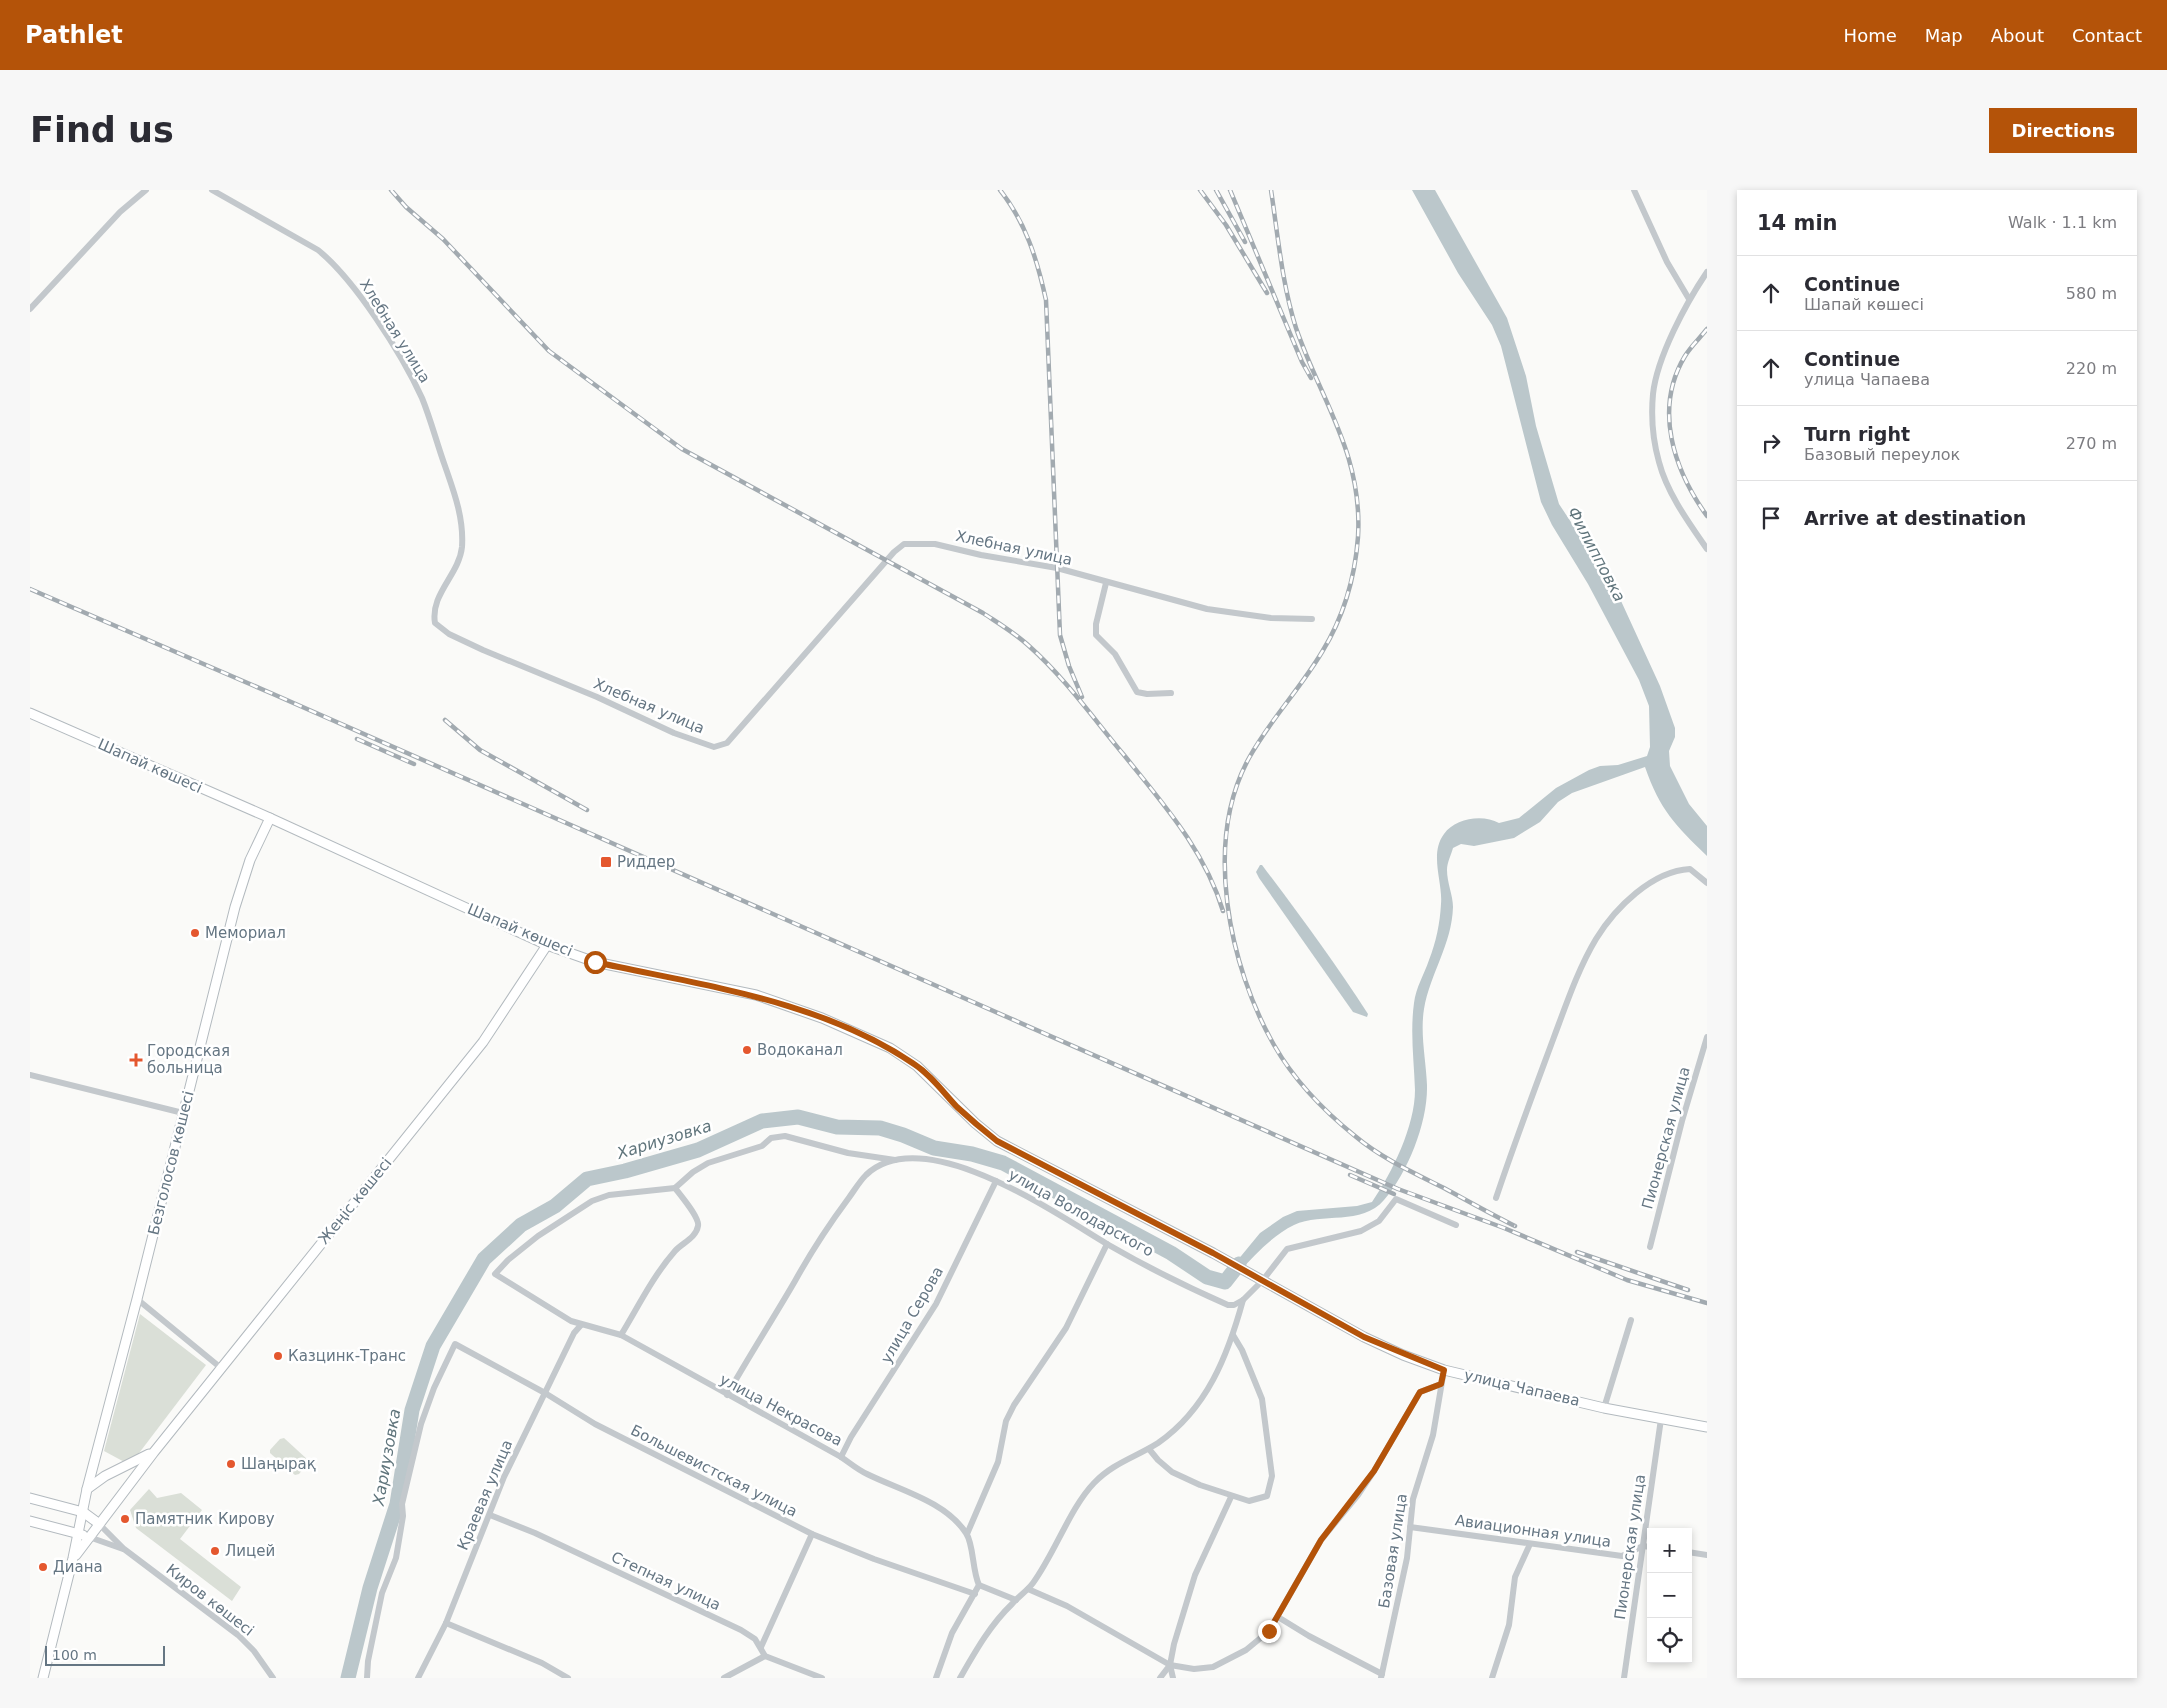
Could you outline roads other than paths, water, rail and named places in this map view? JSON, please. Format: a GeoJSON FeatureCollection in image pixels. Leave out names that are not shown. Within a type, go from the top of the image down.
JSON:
{"type":"FeatureCollection","features":[{"type":"Feature","properties":{"kind":"street"},"geometry":{"type":"LineString","coordinates":[[30,310],[120,212],[146,190]]}},
{"type":"Feature","properties":{"kind":"street","name":"Хлебная улица"},"geometry":{"type":"LineString","coordinates":[[212,190],[318,250],[347,277],[422,398],[463,523],[462,549],[454,572],[432,611],[434,623],[449,634],[528,670],[597,697],[674,733],[714,747],[727,743],[894,552],[904,544],[935,544],[981,555],[1057,568],[1106,583],[1207,609],[1272,618],[1312,619]]}},
{"type":"Feature","properties":{"kind":"street"},"geometry":{"type":"LineString","coordinates":[[1634,190],[1667,262],[1689,299]]}},
{"type":"Feature","properties":{"kind":"street"},"geometry":{"type":"LineString","coordinates":[[1707,272],[1689,299],[1661,363],[1653,393],[1653,431],[1659,464],[1689,524],[1707,549]]}},
{"type":"Feature","properties":{"kind":"street"},"geometry":{"type":"LineString","coordinates":[[1106,583],[1096,624],[1096,635],[1115,654],[1137,692],[1171,694]]}},
{"type":"Feature","properties":{"kind":"street","name":"Шапай көшесі"},"geometry":{"type":"LineString","coordinates":[[30,714],[270,818],[547,944],[595,962],[756,995],[822,1018],[890,1048],[917,1066],[962,1112],[997,1141],[1213,1253]]}},
{"type":"Feature","properties":{"kind":"street","name":"Безголосов көшесі"},"geometry":{"type":"LineString","coordinates":[[74,1558],[87,1489],[137,1299],[235,906],[250,860],[270,818]]}},
{"type":"Feature","properties":{"kind":"street"},"geometry":{"type":"LineString","coordinates":[[1496,1198],[1558,1026],[1596,939],[1613,917],[1639,892],[1660,877],[1675,870],[1690,870],[1707,883]]}},
{"type":"Feature","properties":{"kind":"street","name":"Жеңіс көшесі"},"geometry":{"type":"LineString","coordinates":[[74,1558],[154,1452],[483,1042],[547,944]]}},
{"type":"Feature","properties":{"kind":"street","name":"Пионерская улица"},"geometry":{"type":"LineString","coordinates":[[1650,1247],[1682,1121],[1707,1037]]}},
{"type":"Feature","properties":{"kind":"street"},"geometry":{"type":"LineString","coordinates":[[30,1075],[183,1113]]}},
{"type":"Feature","properties":{"kind":"street"},"geometry":{"type":"LineString","coordinates":[[621,1335],[658,1274],[676,1250],[694,1235],[698,1227],[698,1220],[675,1188],[692,1172],[708,1163],[762,1146],[771,1138],[785,1136],[848,1154],[895,1160]]}},
{"type":"Feature","properties":{"kind":"street","name":"улица Володарского"},"geometry":{"type":"LineString","coordinates":[[727,1395],[819,1237],[866,1175],[882,1164],[895,1160],[911,1158],[940,1162],[962,1167],[996,1180],[1030,1197],[1108,1244],[1228,1305],[1234,1305],[1243,1300]]}},
{"type":"Feature","properties":{"kind":"street","name":"улица Серова"},"geometry":{"type":"LineString","coordinates":[[841,1457],[851,1437],[936,1304],[996,1180]]}},
{"type":"Feature","properties":{"kind":"street","name":"улица Некрасова"},"geometry":{"type":"LineString","coordinates":[[675,1188],[609,1195],[592,1201],[538,1236],[508,1260],[495,1274],[581,1325],[621,1335],[841,1457],[865,1473],[937,1507],[954,1519],[967,1534]]}},
{"type":"Feature","properties":{"kind":"street"},"geometry":{"type":"LineString","coordinates":[[960,1678],[986,1635],[1028,1589],[1093,1484],[1113,1466],[1149,1449],[1175,1430],[1211,1386],[1221,1367],[1243,1300],[1263,1280],[1287,1249],[1361,1231],[1379,1221],[1396,1200],[1456,1225]]}},
{"type":"Feature","properties":{"kind":"street"},"geometry":{"type":"LineString","coordinates":[[936,1678],[952,1634],[979,1585],[973,1569],[967,1534],[998,1462],[1006,1421],[1066,1328],[1108,1244]]}},
{"type":"Feature","properties":{"kind":"street","name":"улица Чапаева"},"geometry":{"type":"LineString","coordinates":[[1213,1253],[1364,1337],[1444,1370],[1604,1408],[1707,1427]]}},
{"type":"Feature","properties":{"kind":"street"},"geometry":{"type":"LineString","coordinates":[[137,1299],[221,1368]]}},
{"type":"Feature","properties":{"kind":"street"},"geometry":{"type":"LineString","coordinates":[[1604,1408],[1631,1320]]}},
{"type":"Feature","properties":{"kind":"street","name":"Краевая улица"},"geometry":{"type":"LineString","coordinates":[[418,1678],[446,1623],[504,1477],[574,1333],[581,1325]]}},
{"type":"Feature","properties":{"kind":"street"},"geometry":{"type":"LineString","coordinates":[[1149,1449],[1172,1472],[1231,1497],[1249,1501],[1267,1496],[1271,1489],[1272,1476],[1262,1399],[1242,1350],[1233,1334]]}},
{"type":"Feature","properties":{"kind":"street","name":"Большевистская улица"},"geometry":{"type":"LineString","coordinates":[[367,1678],[382,1593],[396,1558],[403,1516],[402,1504],[421,1424],[434,1388],[455,1344],[545,1393],[612,1433],[812,1534],[874,1559],[975,1594]]}},
{"type":"Feature","properties":{"kind":"street","name":"Базовая улица"},"geometry":{"type":"LineString","coordinates":[[1382,1676],[1407,1558],[1413,1499],[1433,1435],[1444,1370]]}},
{"type":"Feature","properties":{"kind":"street"},"geometry":{"type":"LineString","coordinates":[[1028,1589],[1067,1606],[1170,1665],[1194,1669],[1213,1667],[1258,1642],[1269,1631],[1321,1540],[1374,1471],[1420,1392],[1441,1384]]}},
{"type":"Feature","properties":{"kind":"street","name":"Пионерская улица"},"geometry":{"type":"LineString","coordinates":[[1624,1678],[1661,1419]]}},
{"type":"Feature","properties":{"kind":"street","name":"Жеңіс көшесі"},"geometry":{"type":"LineString","coordinates":[[87,1489],[99,1479],[154,1452]]}},
{"type":"Feature","properties":{"kind":"street"},"geometry":{"type":"LineString","coordinates":[[1160,1678],[1170,1665],[1174,1644],[1195,1575],[1231,1497]]}},
{"type":"Feature","properties":{"kind":"street"},"geometry":{"type":"LineString","coordinates":[[30,1498],[83,1512],[124,1550]]}},
{"type":"Feature","properties":{"kind":"street","name":"Степная улица"},"geometry":{"type":"LineString","coordinates":[[490,1515],[535,1533],[742,1630],[755,1639],[765,1656]]}},
{"type":"Feature","properties":{"kind":"street"},"geometry":{"type":"LineString","coordinates":[[30,1521],[78,1533],[124,1550]]}},
{"type":"Feature","properties":{"kind":"street","name":"Авиационная улица"},"geometry":{"type":"LineString","coordinates":[[1410,1527],[1622,1556],[1643,1546]]}},
{"type":"Feature","properties":{"kind":"street"},"geometry":{"type":"LineString","coordinates":[[761,1647],[812,1534]]}},
{"type":"Feature","properties":{"kind":"street"},"geometry":{"type":"LineString","coordinates":[[1492,1678],[1509,1625],[1515,1577],[1530,1544]]}},
{"type":"Feature","properties":{"kind":"street"},"geometry":{"type":"LineString","coordinates":[[1643,1546],[1647,1546]]}},
{"type":"Feature","properties":{"kind":"street","name":"Киров көшесі"},"geometry":{"type":"LineString","coordinates":[[124,1550],[238,1635],[254,1651],[273,1678]]}},
{"type":"Feature","properties":{"kind":"street"},"geometry":{"type":"LineString","coordinates":[[1692,1553],[1707,1555]]}},
{"type":"Feature","properties":{"kind":"street"},"geometry":{"type":"LineString","coordinates":[[43,1678],[74,1558]]}},
{"type":"Feature","properties":{"kind":"street"},"geometry":{"type":"LineString","coordinates":[[979,1585],[1016,1600]]}},
{"type":"Feature","properties":{"kind":"street"},"geometry":{"type":"LineString","coordinates":[[1278,1617],[1382,1676]]}},
{"type":"Feature","properties":{"kind":"street"},"geometry":{"type":"LineString","coordinates":[[446,1623],[542,1663],[568,1678]]}},
{"type":"Feature","properties":{"kind":"street"},"geometry":{"type":"LineString","coordinates":[[724,1678],[765,1656],[822,1678]]}},
{"type":"Feature","properties":{"kind":"street"},"geometry":{"type":"LineString","coordinates":[[1170,1665],[1174,1678]]}},
{"type":"Feature","properties":{"kind":"waterway","name":"Хариузовка"},"geometry":{"type":"LineString","coordinates":[[348,1678],[370,1588],[397,1504],[412,1410],[433,1346],[484,1259],[521,1225],[555,1206],[587,1179],[625,1171],[698,1150],[762,1121],[798,1117],[837,1127],[880,1128],[934,1148],[972,1154],[1003,1163],[1171,1253],[1207,1277],[1225,1282],[1239,1264]]}},
{"type":"Feature","properties":{"kind":"railway"},"geometry":{"type":"LineString","coordinates":[[391,190],[406,207],[443,239],[549,351],[682,449],[983,613],[1024,641],[1067,685],[1181,828],[1205,867],[1223,911]]}},
{"type":"Feature","properties":{"kind":"railway"},"geometry":{"type":"LineString","coordinates":[[1000,190],[1024,228],[1039,270],[1046,300],[1060,635],[1069,666],[1082,697]]}},
{"type":"Feature","properties":{"kind":"railway"},"geometry":{"type":"LineString","coordinates":[[1200,190],[1226,225],[1267,293]]}},
{"type":"Feature","properties":{"kind":"railway"},"geometry":{"type":"LineString","coordinates":[[1216,190],[1245,242]]}},
{"type":"Feature","properties":{"kind":"railway"},"geometry":{"type":"LineString","coordinates":[[1230,190],[1302,362],[1311,378]]}},
{"type":"Feature","properties":{"kind":"railway"},"geometry":{"type":"LineString","coordinates":[[1271,190],[1281,260],[1291,311],[1306,355],[1347,454],[1354,480],[1358,507],[1358,537],[1351,582],[1336,625],[1313,666],[1257,744],[1235,791],[1227,827],[1225,865],[1227,903],[1234,942],[1258,1013],[1274,1045],[1300,1083],[1321,1105],[1355,1136],[1387,1158],[1515,1226]]}},
{"type":"Feature","properties":{"kind":"railway"},"geometry":{"type":"LineString","coordinates":[[1707,329],[1687,352],[1675,376],[1670,397],[1669,418],[1677,459],[1685,479],[1707,516]]}},
{"type":"Feature","properties":{"kind":"railway"},"geometry":{"type":"LineString","coordinates":[[30,589],[1398,1189],[1504,1228],[1627,1280],[1707,1303]]}},
{"type":"Feature","properties":{"kind":"railway"},"geometry":{"type":"LineString","coordinates":[[445,720],[480,750],[587,810]]}},
{"type":"Feature","properties":{"kind":"railway"},"geometry":{"type":"LineString","coordinates":[[357,739],[414,764]]}},
{"type":"Feature","properties":{"kind":"railway"},"geometry":{"type":"LineString","coordinates":[[1350,1175],[1394,1194]]}},
{"type":"Feature","properties":{"kind":"railway"},"geometry":{"type":"LineString","coordinates":[[1577,1252],[1688,1290]]}},
{"type":"Feature","properties":{"kind":"place","name":"Риддер"},"geometry":{"type":"Point","coordinates":[606,862]}},
{"type":"Feature","properties":{"kind":"place","name":"Мемориал"},"geometry":{"type":"Point","coordinates":[195,933]}},
{"type":"Feature","properties":{"kind":"place","name":"Водоканал"},"geometry":{"type":"Point","coordinates":[747,1050]}},
{"type":"Feature","properties":{"kind":"place","name":"Городская больница"},"geometry":{"type":"Point","coordinates":[136,1060]}},
{"type":"Feature","properties":{"kind":"place","name":"Казцинк-Транс"},"geometry":{"type":"Point","coordinates":[278,1356]}},
{"type":"Feature","properties":{"kind":"place","name":"Шаңырақ"},"geometry":{"type":"Point","coordinates":[231,1464]}},
{"type":"Feature","properties":{"kind":"place","name":"Памятник Кирову"},"geometry":{"type":"Point","coordinates":[125,1519]}},
{"type":"Feature","properties":{"kind":"place","name":"Лицей"},"geometry":{"type":"Point","coordinates":[215,1551]}},
{"type":"Feature","properties":{"kind":"place","name":"Диана"},"geometry":{"type":"Point","coordinates":[43,1567]}},
{"type":"Feature","properties":{"kind":"water label","name":"Филипповка"},"geometry":{"type":"Point","coordinates":[1597,554]}}]}
